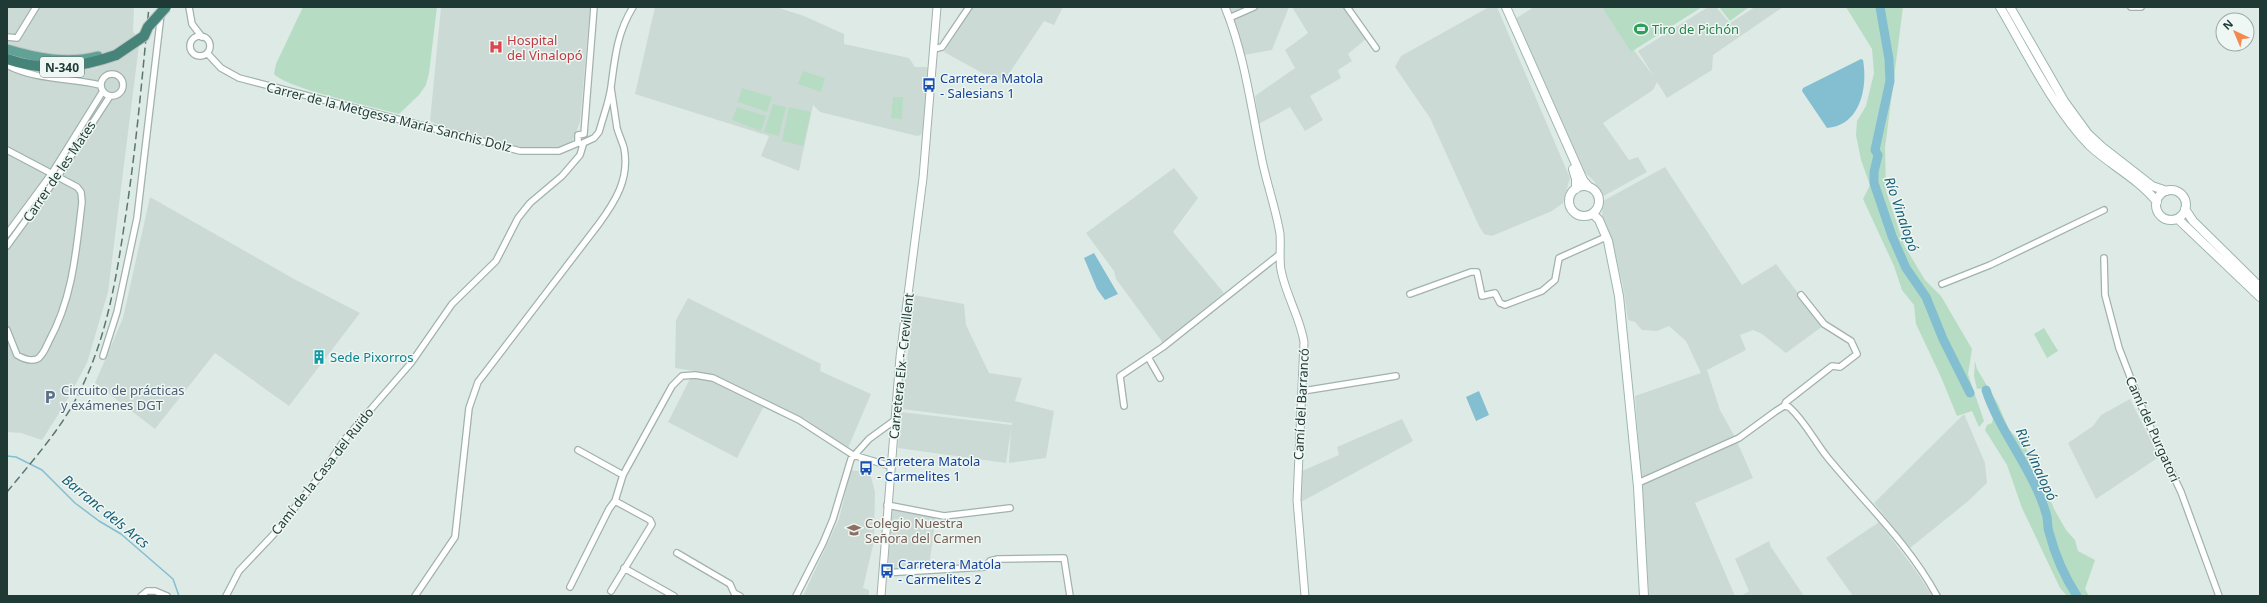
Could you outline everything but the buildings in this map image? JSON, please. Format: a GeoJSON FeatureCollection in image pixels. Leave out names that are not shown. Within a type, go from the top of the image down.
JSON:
{"type":"FeatureCollection","features":[{"type":"Feature","properties":{"kind":"highway","name":"N-340"},"geometry":{"type":"LineString","coordinates":[[7,59],[35,67],[51,68],[77,66],[113,54],[144,36],[148,27],[166,7]]}},
{"type":"Feature","properties":{"kind":"main road"},"geometry":{"type":"LineString","coordinates":[[1502,7],[1574,172],[1576,189],[1570,198],[1573,211],[1581,216],[1593,214],[1598,208],[1599,200],[1596,192],[1583,180],[1506,7]]}},
{"type":"Feature","properties":{"kind":"main road"},"geometry":{"type":"LineString","coordinates":[[2000,7],[2074,128],[2095,150],[2148,192],[2157,202]]}},
{"type":"Feature","properties":{"kind":"main road"},"geometry":{"type":"LineString","coordinates":[[2010,7],[2064,101],[2088,134],[2102,147],[2152,186],[2181,194],[2185,202],[2185,209],[2178,219],[2170,220],[2162,217],[2157,211],[2159,196],[2167,191]]}},
{"type":"Feature","properties":{"kind":"main road"},"geometry":{"type":"LineString","coordinates":[[7,49],[48,59],[70,60],[113,54]]}},
{"type":"Feature","properties":{"kind":"main road"},"geometry":{"type":"LineString","coordinates":[[1576,189],[1589,187]]}},
{"type":"Feature","properties":{"kind":"main road"},"geometry":{"type":"LineString","coordinates":[[2185,209],[2193,220],[2260,287]]}},
{"type":"Feature","properties":{"kind":"main road"},"geometry":{"type":"LineString","coordinates":[[1593,214],[1599,220],[1613,256],[1619,296],[1638,483],[1644,596]]}},
{"type":"Feature","properties":{"kind":"main road"},"geometry":{"type":"LineString","coordinates":[[2178,219],[2260,297]]}},
{"type":"Feature","properties":{"kind":"street"},"geometry":{"type":"LineString","coordinates":[[7,37],[17,38],[36,7]]}},
{"type":"Feature","properties":{"kind":"street"},"geometry":{"type":"LineString","coordinates":[[102,356],[117,312],[136,218],[161,7]]}},
{"type":"Feature","properties":{"kind":"street"},"geometry":{"type":"LineString","coordinates":[[189,7],[192,24],[210,43],[207,53],[198,55],[191,49],[194,39],[202,36]]}},
{"type":"Feature","properties":{"kind":"street"},"geometry":{"type":"LineString","coordinates":[[584,134],[578,135],[583,143],[587,137],[584,134],[594,7]]}},
{"type":"Feature","properties":{"kind":"street"},"geometry":{"type":"LineString","coordinates":[[414,596],[455,537],[469,408],[478,382],[602,220],[622,187],[626,169],[624,149],[618,128],[611,88],[613,67],[622,25],[633,7]]}},
{"type":"Feature","properties":{"kind":"street","name":"Carretera Elx - Crevillent"},"geometry":{"type":"LineString","coordinates":[[881,596],[890,466],[900,357],[918,208],[937,7]]}},
{"type":"Feature","properties":{"kind":"street"},"geometry":{"type":"LineString","coordinates":[[934,49],[942,47],[969,7]]}},
{"type":"Feature","properties":{"kind":"street","name":"Camí del Barrancó"},"geometry":{"type":"LineString","coordinates":[[1225,7],[1248,83],[1262,162],[1276,213],[1285,284],[1302,326],[1304,342],[1304,391],[1297,500],[1305,596]]}},
{"type":"Feature","properties":{"kind":"street"},"geometry":{"type":"LineString","coordinates":[[1229,18],[1254,7]]}},
{"type":"Feature","properties":{"kind":"street"},"geometry":{"type":"LineString","coordinates":[[1347,7],[1376,48]]}},
{"type":"Feature","properties":{"kind":"street"},"geometry":{"type":"LineString","coordinates":[[2131,7],[2141,7]]}},
{"type":"Feature","properties":{"kind":"street","name":"Carrer de la Metgessa María Sanchis Dolz"},"geometry":{"type":"LineString","coordinates":[[207,53],[221,68],[239,78],[520,151],[559,151],[583,143]]}},
{"type":"Feature","properties":{"kind":"street"},"geometry":{"type":"LineString","coordinates":[[7,65],[33,75],[72,79],[102,88],[110,96],[117,95],[123,88],[122,79],[119,75],[112,73],[105,75],[102,88]]}},
{"type":"Feature","properties":{"kind":"street","name":"Carrer de les Mates"},"geometry":{"type":"LineString","coordinates":[[7,234],[52,172],[102,88]]}},
{"type":"Feature","properties":{"kind":"street","name":"Camí de la Casa del Ruïdo"},"geometry":{"type":"LineString","coordinates":[[226,596],[239,571],[273,535],[322,472],[345,439],[412,363],[452,304],[496,261],[518,218],[530,203],[562,176],[580,156],[583,143],[599,132],[611,88]]}},
{"type":"Feature","properties":{"kind":"street","name":"Carrer de les Mates"},"geometry":{"type":"LineString","coordinates":[[7,246],[58,176],[110,96]]}},
{"type":"Feature","properties":{"kind":"street"},"geometry":{"type":"LineString","coordinates":[[7,150],[52,172],[77,187],[81,192],[82,202],[72,278],[67,302],[58,324],[41,355],[37,359],[29,360],[17,355],[7,330]]}},
{"type":"Feature","properties":{"kind":"street"},"geometry":{"type":"LineString","coordinates":[[1942,284],[1990,265],[2104,210]]}},
{"type":"Feature","properties":{"kind":"street"},"geometry":{"type":"LineString","coordinates":[[1410,294],[1470,272],[1477,272],[1482,296],[1494,293],[1500,303],[1505,305],[1542,290],[1554,280],[1559,258],[1606,237]]}},
{"type":"Feature","properties":{"kind":"street"},"geometry":{"type":"LineString","coordinates":[[1124,406],[1120,376],[1148,357],[1280,254]]}},
{"type":"Feature","properties":{"kind":"street","name":"Camí del Purgatori"},"geometry":{"type":"LineString","coordinates":[[2104,258],[2105,296],[2118,348],[2146,418],[2181,492],[2219,596]]}},
{"type":"Feature","properties":{"kind":"street"},"geometry":{"type":"LineString","coordinates":[[1638,483],[1739,438],[1784,406],[1786,402],[1832,366],[1840,367],[1857,354],[1851,341],[1824,324],[1801,295]]}},
{"type":"Feature","properties":{"kind":"street"},"geometry":{"type":"LineString","coordinates":[[1148,357],[1160,378]]}},
{"type":"Feature","properties":{"kind":"street"},"geometry":{"type":"LineString","coordinates":[[570,587],[608,509],[615,501],[623,475],[672,386],[682,376],[695,375],[713,378],[799,420],[853,455],[890,466]]}},
{"type":"Feature","properties":{"kind":"street"},"geometry":{"type":"LineString","coordinates":[[1304,391],[1396,376]]}},
{"type":"Feature","properties":{"kind":"street"},"geometry":{"type":"LineString","coordinates":[[1784,406],[1789,406],[1795,412],[1828,457],[1877,513],[1920,569],[1937,596]]}},
{"type":"Feature","properties":{"kind":"street"},"geometry":{"type":"LineString","coordinates":[[796,596],[828,531],[844,476],[853,455],[869,439],[895,420]]}},
{"type":"Feature","properties":{"kind":"street"},"geometry":{"type":"LineString","coordinates":[[578,450],[623,475]]}},
{"type":"Feature","properties":{"kind":"street"},"geometry":{"type":"LineString","coordinates":[[611,591],[652,524],[650,520],[615,501]]}},
{"type":"Feature","properties":{"kind":"street"},"geometry":{"type":"LineString","coordinates":[[887,505],[944,516],[1010,508]]}},
{"type":"Feature","properties":{"kind":"street"},"geometry":{"type":"LineString","coordinates":[[677,553],[730,584],[734,593],[740,596]]}},
{"type":"Feature","properties":{"kind":"street"},"geometry":{"type":"LineString","coordinates":[[882,574],[985,567],[990,561],[998,559],[1064,558],[1070,596]]}},
{"type":"Feature","properties":{"kind":"street"},"geometry":{"type":"LineString","coordinates":[[624,568],[674,596]]}},
{"type":"Feature","properties":{"kind":"street"},"geometry":{"type":"LineString","coordinates":[[141,596],[146,591],[166,596]]}},
{"type":"Feature","properties":{"kind":"shaded area"},"geometry":{"type":"Polygon","coordinates":[[[7,7],[134,7],[133,32],[136,35],[112,51],[90,58],[53,59],[7,47],[7,7]]]}},
{"type":"Feature","properties":{"kind":"shaded area"},"geometry":{"type":"Polygon","coordinates":[[[441,7],[590,7],[580,122],[573,140],[564,146],[551,149],[519,148],[449,130],[430,121],[441,7]]]}},
{"type":"Feature","properties":{"kind":"shaded area"},"geometry":{"type":"Polygon","coordinates":[[[655,7],[776,7],[804,16],[844,34],[844,44],[909,58],[915,67],[927,67],[930,78],[926,118],[921,135],[917,136],[820,112],[813,105],[799,171],[761,156],[769,136],[635,94],[655,7]]]}},
{"type":"Feature","properties":{"kind":"shaded area"},"geometry":{"type":"Polygon","coordinates":[[[973,7],[1063,7],[1054,25],[1044,21],[1004,81],[984,74],[944,52],[973,7]]]}},
{"type":"Feature","properties":{"kind":"shaded area"},"geometry":{"type":"Polygon","coordinates":[[[1230,7],[1289,7],[1272,50],[1244,55],[1230,7]]]}},
{"type":"Feature","properties":{"kind":"shaded area"},"geometry":{"type":"Polygon","coordinates":[[[1292,7],[1345,7],[1367,38],[1348,54],[1352,61],[1338,70],[1341,78],[1310,96],[1323,120],[1305,131],[1290,107],[1259,124],[1255,96],[1295,68],[1285,50],[1308,33],[1292,7]]]}},
{"type":"Feature","properties":{"kind":"shaded area"},"geometry":{"type":"Polygon","coordinates":[[[1489,7],[1497,7],[1570,178],[1563,203],[1552,211],[1492,236],[1484,234],[1479,226],[1430,118],[1395,67],[1401,56],[1489,7]]]}},
{"type":"Feature","properties":{"kind":"shaded area"},"geometry":{"type":"Polygon","coordinates":[[[1534,7],[1602,7],[1654,77],[1638,51],[1708,7],[1716,7],[1730,23],[1755,7],[1783,7],[1713,55],[1712,70],[1667,98],[1657,82],[1653,90],[1603,123],[1629,160],[1638,157],[1647,172],[1602,197],[1594,181],[1581,169],[1515,19],[1534,7]]]}},
{"type":"Feature","properties":{"kind":"shaded area"},"geometry":{"type":"Polygon","coordinates":[[[139,45],[108,292],[87,363],[65,404],[42,440],[21,433],[7,432],[7,64],[22,70],[46,73],[72,72],[97,68],[139,45]]]}},
{"type":"Feature","properties":{"kind":"shaded area"},"geometry":{"type":"Polygon","coordinates":[[[1665,167],[1742,285],[1776,264],[1823,326],[1786,353],[1762,334],[1753,330],[1740,335],[1746,350],[1707,370],[1720,410],[1735,437],[1753,478],[1695,503],[1735,596],[1649,596],[1635,396],[1701,373],[1686,341],[1669,326],[1657,331],[1642,330],[1635,322],[1628,320],[1623,286],[1612,240],[1602,217],[1603,201],[1665,167]]]}},
{"type":"Feature","properties":{"kind":"shaded area"},"geometry":{"type":"Polygon","coordinates":[[[1174,168],[1198,198],[1173,232],[1224,293],[1163,343],[1116,279],[1114,271],[1086,233],[1174,168]]]}},
{"type":"Feature","properties":{"kind":"shaded area"},"geometry":{"type":"Polygon","coordinates":[[[150,197],[294,279],[360,313],[289,406],[215,353],[155,429],[95,383],[123,318],[150,197]]]}},
{"type":"Feature","properties":{"kind":"shaded area"},"geometry":{"type":"Polygon","coordinates":[[[914,295],[964,304],[966,325],[989,373],[1022,378],[1015,401],[1054,411],[1046,458],[1009,463],[1011,429],[1006,463],[898,448],[901,412],[1012,425],[1012,423],[902,409],[914,295]]]}},
{"type":"Feature","properties":{"kind":"shaded area"},"geometry":{"type":"Polygon","coordinates":[[[688,298],[821,364],[820,371],[871,394],[848,448],[804,418],[766,402],[737,458],[668,422],[694,371],[675,368],[676,320],[688,298]]]}},
{"type":"Feature","properties":{"kind":"shaded area"},"geometry":{"type":"Polygon","coordinates":[[[2130,399],[2159,457],[2096,499],[2068,443],[2093,426],[2101,415],[2130,399]]]}},
{"type":"Feature","properties":{"kind":"shaded area"},"geometry":{"type":"Polygon","coordinates":[[[1964,414],[1985,463],[1987,483],[1967,502],[1910,548],[1874,503],[1964,414]]]}},
{"type":"Feature","properties":{"kind":"shaded area"},"geometry":{"type":"Polygon","coordinates":[[[1402,419],[1413,441],[1301,502],[1302,471],[1339,455],[1337,447],[1402,419]]]}},
{"type":"Feature","properties":{"kind":"shaded area","name":"Colegio Nuestra Señora del Carmen"},"geometry":{"type":"Polygon","coordinates":[[[851,470],[870,473],[875,492],[874,541],[863,588],[869,590],[869,596],[803,596],[839,519],[851,470]]]}},
{"type":"Feature","properties":{"kind":"shaded area"},"geometry":{"type":"Polygon","coordinates":[[[891,510],[936,517],[929,566],[888,571],[891,510]]]}},
{"type":"Feature","properties":{"kind":"shaded area"},"geometry":{"type":"Polygon","coordinates":[[[1879,522],[1916,571],[1931,594],[1929,596],[1853,596],[1826,558],[1879,522]]]}},
{"type":"Feature","properties":{"kind":"shaded area"},"geometry":{"type":"Polygon","coordinates":[[[1769,541],[1771,547],[1804,596],[1741,596],[1749,591],[1735,559],[1769,541]]]}},
{"type":"Feature","properties":{"kind":"green space"},"geometry":{"type":"Polygon","coordinates":[[[303,7],[437,7],[429,73],[426,85],[419,95],[399,114],[333,97],[296,86],[282,80],[274,74],[276,64],[303,7]]]}},
{"type":"Feature","properties":{"kind":"green space","name":"Tiro de Pichón"},"geometry":{"type":"Polygon","coordinates":[[[1602,7],[1702,7],[1631,52],[1602,7]]]}},
{"type":"Feature","properties":{"kind":"green space","name":"Tiro de Pichón"},"geometry":{"type":"Polygon","coordinates":[[[1719,7],[1749,7],[1730,21],[1719,7]]]}},
{"type":"Feature","properties":{"kind":"green space"},"geometry":{"type":"Polygon","coordinates":[[[1846,7],[1903,7],[1885,148],[1886,191],[1904,245],[1925,280],[1941,296],[1972,349],[1968,374],[1984,421],[1979,427],[1972,411],[1957,416],[1941,377],[1916,324],[1914,305],[1902,290],[1894,266],[1863,199],[1870,185],[1861,160],[1856,135],[1857,121],[1866,106],[1874,73],[1872,49],[1846,7]]]}},
{"type":"Feature","properties":{"kind":"green space"},"geometry":{"type":"Polygon","coordinates":[[[803,71],[825,78],[821,92],[798,84],[803,71]]]}},
{"type":"Feature","properties":{"kind":"green space"},"geometry":{"type":"Polygon","coordinates":[[[742,88],[772,97],[767,112],[738,102],[742,88]]]}},
{"type":"Feature","properties":{"kind":"green space"},"geometry":{"type":"Polygon","coordinates":[[[893,97],[903,97],[902,119],[891,118],[893,97]]]}},
{"type":"Feature","properties":{"kind":"green space"},"geometry":{"type":"Polygon","coordinates":[[[773,104],[786,107],[779,136],[764,132],[773,104]]]}},
{"type":"Feature","properties":{"kind":"green space"},"geometry":{"type":"Polygon","coordinates":[[[737,107],[766,116],[761,131],[732,120],[737,107]]]}},
{"type":"Feature","properties":{"kind":"green space"},"geometry":{"type":"Polygon","coordinates":[[[789,107],[811,112],[803,146],[782,141],[789,107]]]}},
{"type":"Feature","properties":{"kind":"green space"},"geometry":{"type":"Polygon","coordinates":[[[2044,328],[2058,351],[2047,358],[2034,334],[2044,328]]]}},
{"type":"Feature","properties":{"kind":"green space"},"geometry":{"type":"Polygon","coordinates":[[[1975,361],[1977,369],[1998,404],[2009,430],[2023,444],[2035,462],[2054,509],[2066,530],[2075,540],[2078,551],[2095,560],[2085,589],[2089,596],[2067,596],[2060,588],[2022,508],[2007,465],[1985,430],[1987,425],[1992,423],[1993,418],[1983,388],[1977,389],[1974,376],[1975,361]]]}},
{"type":"Feature","properties":{"kind":"water"},"geometry":{"type":"Polygon","coordinates":[[[1861,59],[1863,60],[1864,82],[1863,93],[1859,104],[1854,113],[1847,120],[1838,126],[1827,128],[1802,91],[1803,88],[1861,59]]]}},
{"type":"Feature","properties":{"kind":"water"},"geometry":{"type":"Polygon","coordinates":[[[1094,253],[1118,294],[1105,300],[1097,289],[1084,258],[1094,253]]]}},
{"type":"Feature","properties":{"kind":"water"},"geometry":{"type":"Polygon","coordinates":[[[1479,391],[1489,415],[1476,421],[1466,397],[1479,391]]]}},
{"type":"Feature","properties":{"kind":"waterway","name":"Río Vinalopó"},"geometry":{"type":"LineString","coordinates":[[1880,7],[1889,59],[1890,81],[1875,150],[1878,155],[1874,172],[1874,183],[1892,236],[1906,268],[1926,297],[1943,339],[1970,393]]}},
{"type":"Feature","properties":{"kind":"waterway","name":"Riu Vinalopó"},"geometry":{"type":"LineString","coordinates":[[1986,390],[1997,417],[2039,494],[2046,514],[2048,530],[2054,549],[2064,573],[2077,596]]}},
{"type":"Feature","properties":{"kind":"waterway","name":"Barranc dels Arcs"},"geometry":{"type":"LineString","coordinates":[[7,456],[16,457],[42,470],[75,503],[99,521],[121,534],[173,579],[179,596]]}},
{"type":"Feature","properties":{"kind":"railway"},"geometry":{"type":"LineString","coordinates":[[7,492],[49,441],[71,408],[92,363],[107,317],[117,269],[129,194],[149,7]]}},
{"type":"Feature","properties":{"kind":"place","name":"Tiro de Pichón"},"geometry":{"type":"Point","coordinates":[1641,29]}},
{"type":"Feature","properties":{"kind":"place","name":"Hospital del Vinalopó"},"geometry":{"type":"Point","coordinates":[496,47]}},
{"type":"Feature","properties":{"kind":"place","name":"Carretera Matola - Salesians 1"},"geometry":{"type":"Point","coordinates":[929,85]}},
{"type":"Feature","properties":{"kind":"place","name":"Sede Pixorros"},"geometry":{"type":"Point","coordinates":[319,357]}},
{"type":"Feature","properties":{"kind":"place","name":"Circuito de prácticas y exámenes DGT"},"geometry":{"type":"Point","coordinates":[50,397]}},
{"type":"Feature","properties":{"kind":"place","name":"Carretera Matola - Carmelites 1"},"geometry":{"type":"Point","coordinates":[866,468]}},
{"type":"Feature","properties":{"kind":"place","name":"Colegio Nuestra Señora del Carmen"},"geometry":{"type":"Point","coordinates":[854,530]}},
{"type":"Feature","properties":{"kind":"place","name":"Carretera Matola - Carmelites 2"},"geometry":{"type":"Point","coordinates":[887,571]}}]}
